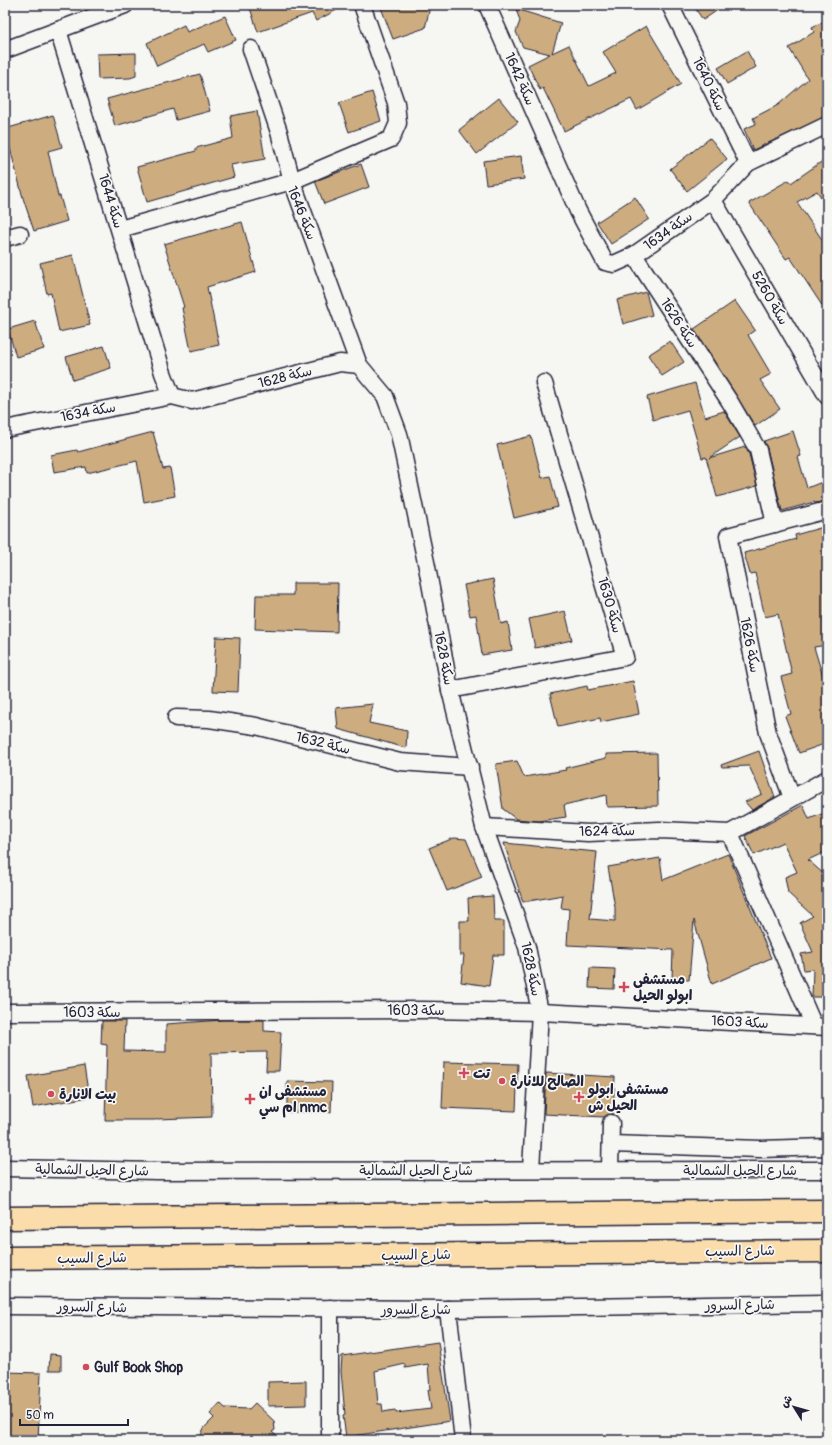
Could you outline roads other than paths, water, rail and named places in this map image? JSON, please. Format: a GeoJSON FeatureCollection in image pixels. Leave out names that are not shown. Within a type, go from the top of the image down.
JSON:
{"type":"FeatureCollection","features":[{"type":"Feature","properties":{"kind":"highway"},"geometry":{"type":"LineString","coordinates":[[5,1218],[827,1211]]}},
{"type":"Feature","properties":{"kind":"highway","name":"شارع السيب"},"geometry":{"type":"LineString","coordinates":[[5,1258],[827,1251]]}},
{"type":"Feature","properties":{"kind":"street"},"geometry":{"type":"LineString","coordinates":[[5,50],[125,5]]}},
{"type":"Feature","properties":{"kind":"street"},"geometry":{"type":"LineString","coordinates":[[251,49],[279,132],[292,181],[390,139],[398,123],[396,104],[362,5]]}},
{"type":"Feature","properties":{"kind":"street","name":"سكة 1642"},"geometry":{"type":"LineString","coordinates":[[487,5],[552,153]]}},
{"type":"Feature","properties":{"kind":"street","name":"سكة 1640"},"geometry":{"type":"LineString","coordinates":[[670,5],[748,163]]}},
{"type":"Feature","properties":{"kind":"street","name":"سكة 1644"},"geometry":{"type":"LineString","coordinates":[[58,30],[163,373],[172,396]]}},
{"type":"Feature","properties":{"kind":"street","name":"سكة 1634"},"geometry":{"type":"LineString","coordinates":[[552,153],[580,217],[605,262],[614,264],[634,255],[712,200],[748,163],[827,125]]}},
{"type":"Feature","properties":{"kind":"street","name":"سكة 1646"},"geometry":{"type":"LineString","coordinates":[[120,229],[292,181],[359,365]]}},
{"type":"Feature","properties":{"kind":"street","name":"سكة 5260"},"geometry":{"type":"LineString","coordinates":[[712,200],[827,396]]}},
{"type":"Feature","properties":{"kind":"street","name":"سكة 1626"},"geometry":{"type":"LineString","coordinates":[[634,255],[730,402],[758,450],[775,524]]}},
{"type":"Feature","properties":{"kind":"street","name":"سكة 1628"},"geometry":{"type":"LineString","coordinates":[[172,396],[192,401],[340,364],[359,365],[385,396],[399,434],[427,567],[450,690],[484,827],[527,947],[540,1012],[531,1170]]}},
{"type":"Feature","properties":{"kind":"street","name":"سكة 1630"},"geometry":{"type":"LineString","coordinates":[[450,690],[625,657],[544,383]]}},
{"type":"Feature","properties":{"kind":"street","name":"سكة 1634"},"geometry":{"type":"LineString","coordinates":[[5,429],[172,396]]}},
{"type":"Feature","properties":{"kind":"street","name":"سكة 1626"},"geometry":{"type":"LineString","coordinates":[[792,798],[768,734],[728,536],[827,510]]}},
{"type":"Feature","properties":{"kind":"street","name":"سكة 1632"},"geometry":{"type":"LineString","coordinates":[[176,718],[209,719],[256,726],[400,762],[470,767]]}},
{"type":"Feature","properties":{"kind":"street","name":"سكة 1624"},"geometry":{"type":"LineString","coordinates":[[484,827],[588,833],[659,830],[730,833],[827,779]]}},
{"type":"Feature","properties":{"kind":"street"},"geometry":{"type":"LineString","coordinates":[[730,833],[820,1026]]}},
{"type":"Feature","properties":{"kind":"street","name":"سكة 1603"},"geometry":{"type":"LineString","coordinates":[[5,1011],[423,1010],[540,1012],[820,1026]]}},
{"type":"Feature","properties":{"kind":"street"},"geometry":{"type":"LineString","coordinates":[[610,1170],[612,1123]]}},
{"type":"Feature","properties":{"kind":"street"},"geometry":{"type":"LineString","coordinates":[[611,1144],[760,1149],[827,1147]]}},
{"type":"Feature","properties":{"kind":"street"},"geometry":{"type":"LineString","coordinates":[[758,1170],[760,1149]]}},
{"type":"Feature","properties":{"kind":"street","name":"شارع الحيل الشمالية"},"geometry":{"type":"LineString","coordinates":[[5,1168],[157,1171],[827,1170]]}},
{"type":"Feature","properties":{"kind":"street","name":"شارع السرور"},"geometry":{"type":"LineString","coordinates":[[5,1306],[448,1309],[827,1303]]}},
{"type":"Feature","properties":{"kind":"street"},"geometry":{"type":"LineString","coordinates":[[330,1308],[330,1440]]}},
{"type":"Feature","properties":{"kind":"street"},"geometry":{"type":"LineString","coordinates":[[448,1309],[463,1440]]}},
{"type":"Feature","properties":{"kind":"place","name":"مستشفى ابولو الحيل"},"geometry":{"type":"Point","coordinates":[624,987]}},
{"type":"Feature","properties":{"kind":"place","name":"تت"},"geometry":{"type":"Point","coordinates":[464,1073]}},
{"type":"Feature","properties":{"kind":"place","name":"الصالح للانارة"},"geometry":{"type":"Point","coordinates":[502,1081]}},
{"type":"Feature","properties":{"kind":"place","name":"بيت الانارة"},"geometry":{"type":"Point","coordinates":[51,1094]}},
{"type":"Feature","properties":{"kind":"place","name":"مستشفى ابولو الحيل ش"},"geometry":{"type":"Point","coordinates":[579,1097]}},
{"type":"Feature","properties":{"kind":"place","name":"مستشفى ان ام سي nmc"},"geometry":{"type":"Point","coordinates":[250,1099]}},
{"type":"Feature","properties":{"kind":"place","name":"Gulf Book Shop"},"geometry":{"type":"Point","coordinates":[86,1367]}}]}
